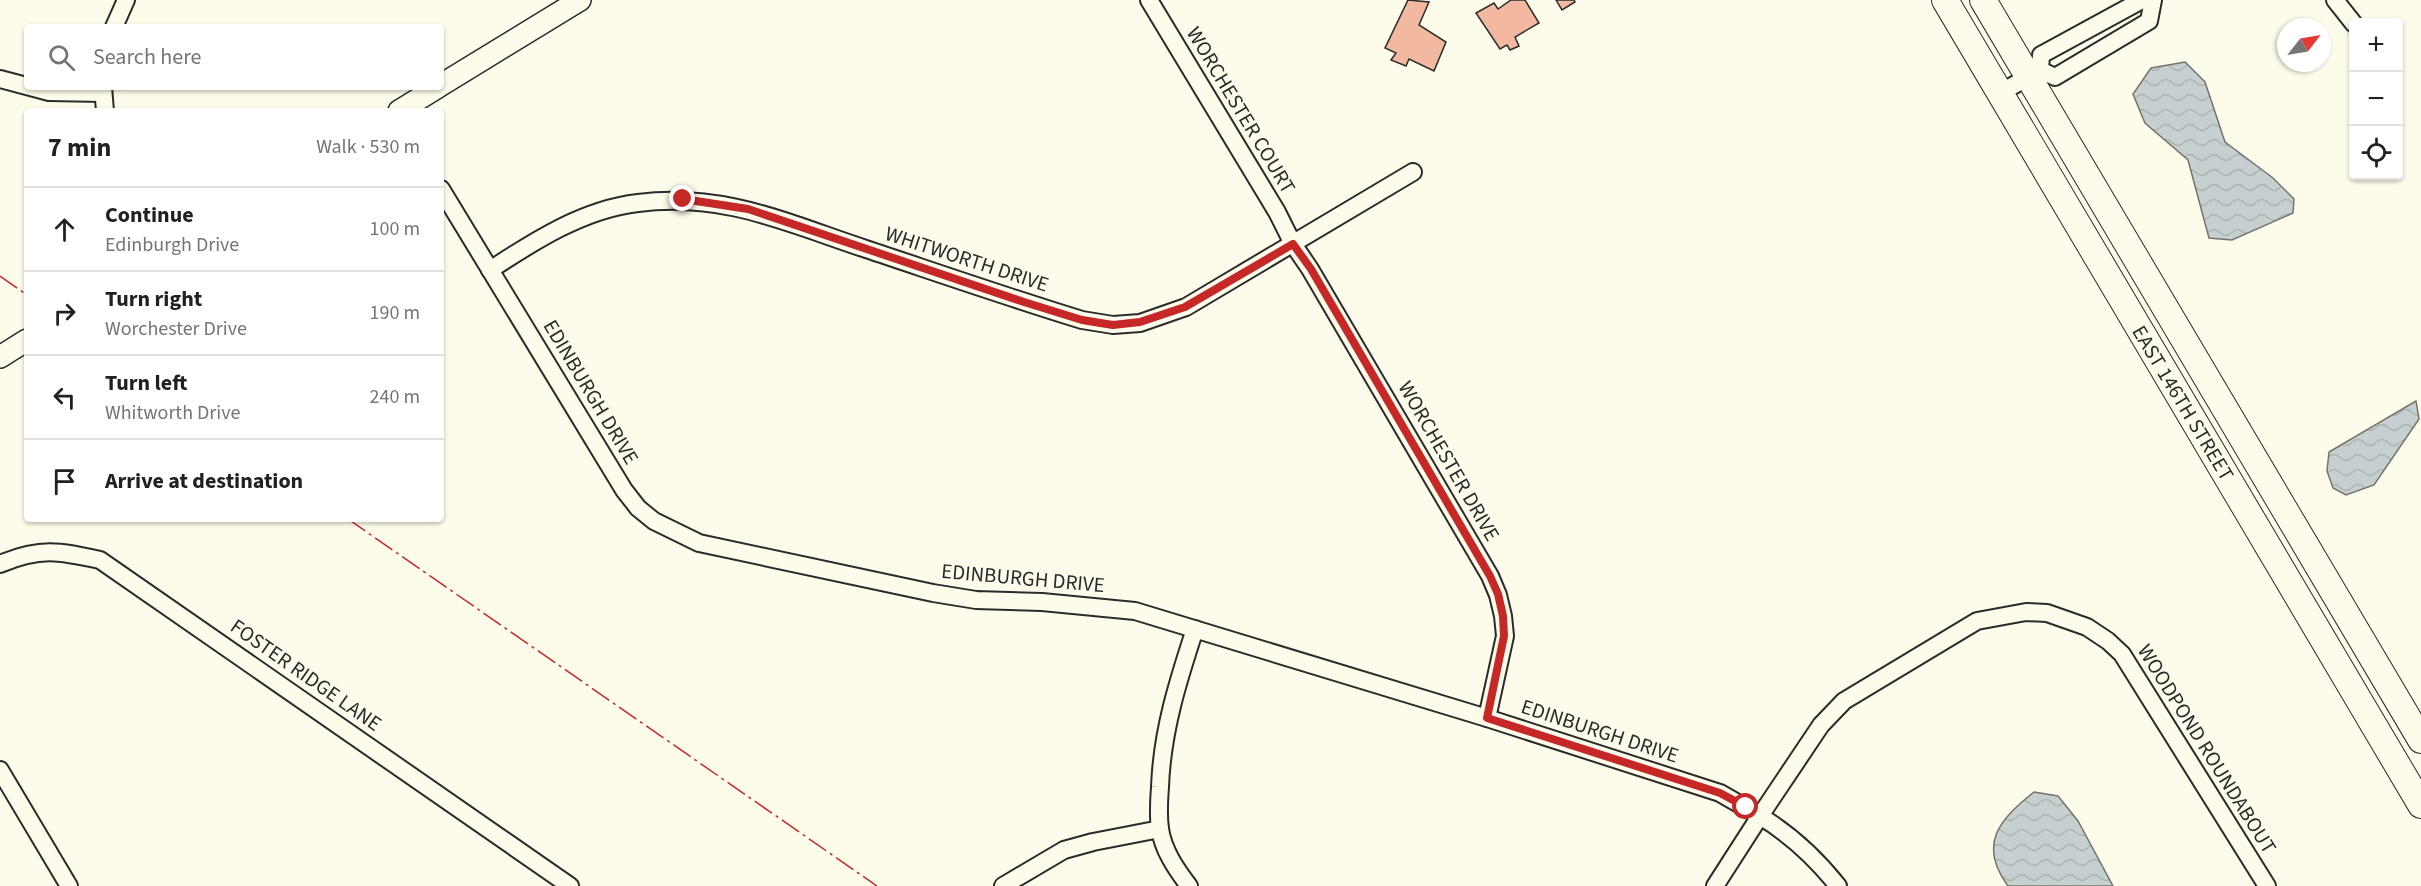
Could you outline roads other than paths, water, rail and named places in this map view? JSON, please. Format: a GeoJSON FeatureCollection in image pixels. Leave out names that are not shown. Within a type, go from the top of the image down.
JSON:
{"type":"FeatureCollection","features":[{"type":"Feature","properties":{"kind":"main road","name":"EAST 146TH STREET"},"geometry":{"type":"LineString","coordinates":[[1945,0],[2421,805]]}},
{"type":"Feature","properties":{"kind":"main road","name":"EAST 146TH STREET"},"geometry":{"type":"LineString","coordinates":[[1983,0],[2034,74],[2421,740]]}},
{"type":"Feature","properties":{"kind":"street"},"geometry":{"type":"LineString","coordinates":[[115,24],[126,0]]}},
{"type":"Feature","properties":{"kind":"street"},"geometry":{"type":"LineString","coordinates":[[444,84],[580,0]]}},
{"type":"Feature","properties":{"kind":"street","name":"WORCHESTER COURT"},"geometry":{"type":"LineString","coordinates":[[1149,0],[1271,202],[1293,244]]}},
{"type":"Feature","properties":{"kind":"street"},"geometry":{"type":"LineString","coordinates":[[2034,74],[2041,55],[2142,0]]}},
{"type":"Feature","properties":{"kind":"street"},"geometry":{"type":"LineString","coordinates":[[2000,93],[2034,74],[2055,77],[2149,21],[2153,0]]}},
{"type":"Feature","properties":{"kind":"street"},"geometry":{"type":"LineString","coordinates":[[2335,0],[2349,18]]}},
{"type":"Feature","properties":{"kind":"street"},"geometry":{"type":"LineString","coordinates":[[0,79],[24,85]]}},
{"type":"Feature","properties":{"kind":"street"},"geometry":{"type":"LineString","coordinates":[[41,90],[49,92],[103,90],[105,108]]}},
{"type":"Feature","properties":{"kind":"street"},"geometry":{"type":"LineString","coordinates":[[404,108],[433,90]]}},
{"type":"Feature","properties":{"kind":"street","name":"WHITWORTH DRIVE"},"geometry":{"type":"LineString","coordinates":[[490,270],[555,231],[582,218],[636,203],[683,199],[748,209],[1024,302],[1082,320],[1113,325],[1140,322],[1185,307],[1413,172]]}},
{"type":"Feature","properties":{"kind":"street","name":"EDINBURGH DRIVE"},"geometry":{"type":"LineString","coordinates":[[444,194],[624,490],[638,508],[654,521],[672,531],[699,543],[933,593],[976,600],[1042,602],[1135,611],[1487,718],[1720,793],[1760,816]]}},
{"type":"Feature","properties":{"kind":"street","name":"WORCHESTER DRIVE"},"geometry":{"type":"LineString","coordinates":[[1293,244],[1311,269],[1490,576],[1498,594],[1503,616],[1504,636],[1487,718]]}},
{"type":"Feature","properties":{"kind":"street"},"geometry":{"type":"LineString","coordinates":[[0,357],[24,342]]}},
{"type":"Feature","properties":{"kind":"street","name":"FOSTER RIDGE LANE"},"geometry":{"type":"LineString","coordinates":[[0,564],[33,552],[66,553],[100,560],[570,886]]}},
{"type":"Feature","properties":{"kind":"street","name":"WOODPOND ROUNDABOUT"},"geometry":{"type":"LineString","coordinates":[[1715,886],[1821,725],[1844,701],[1977,621],[2026,612],[2047,613],[2087,627],[2122,654],[2266,886]]}},
{"type":"Feature","properties":{"kind":"street"},"geometry":{"type":"LineString","coordinates":[[1189,886],[1176,870],[1160,829],[1161,754],[1176,688],[1195,629]]}},
{"type":"Feature","properties":{"kind":"street"},"geometry":{"type":"LineString","coordinates":[[0,770],[69,886]]}},
{"type":"Feature","properties":{"kind":"street"},"geometry":{"type":"LineString","coordinates":[[1760,816],[1784,831],[1806,849],[1838,886]]}},
{"type":"Feature","properties":{"kind":"street"},"geometry":{"type":"LineString","coordinates":[[1003,886],[1064,850],[1160,829]]}},
{"type":"Feature","properties":{"kind":"water"},"geometry":{"type":"Polygon","coordinates":[[[2185,62],[2205,82],[2225,142],[2273,178],[2294,199],[2293,213],[2232,240],[2209,238],[2188,160],[2145,123],[2133,94],[2151,68],[2185,62]]]}},
{"type":"Feature","properties":{"kind":"water"},"geometry":{"type":"Polygon","coordinates":[[[2416,401],[2419,419],[2374,485],[2346,495],[2333,488],[2327,471],[2329,452],[2416,401]]]}},
{"type":"Feature","properties":{"kind":"water"},"geometry":{"type":"Polygon","coordinates":[[[2034,792],[2058,796],[2078,821],[2113,886],[2008,886],[1994,857],[1997,833],[2011,812],[2034,792]]]}}]}
